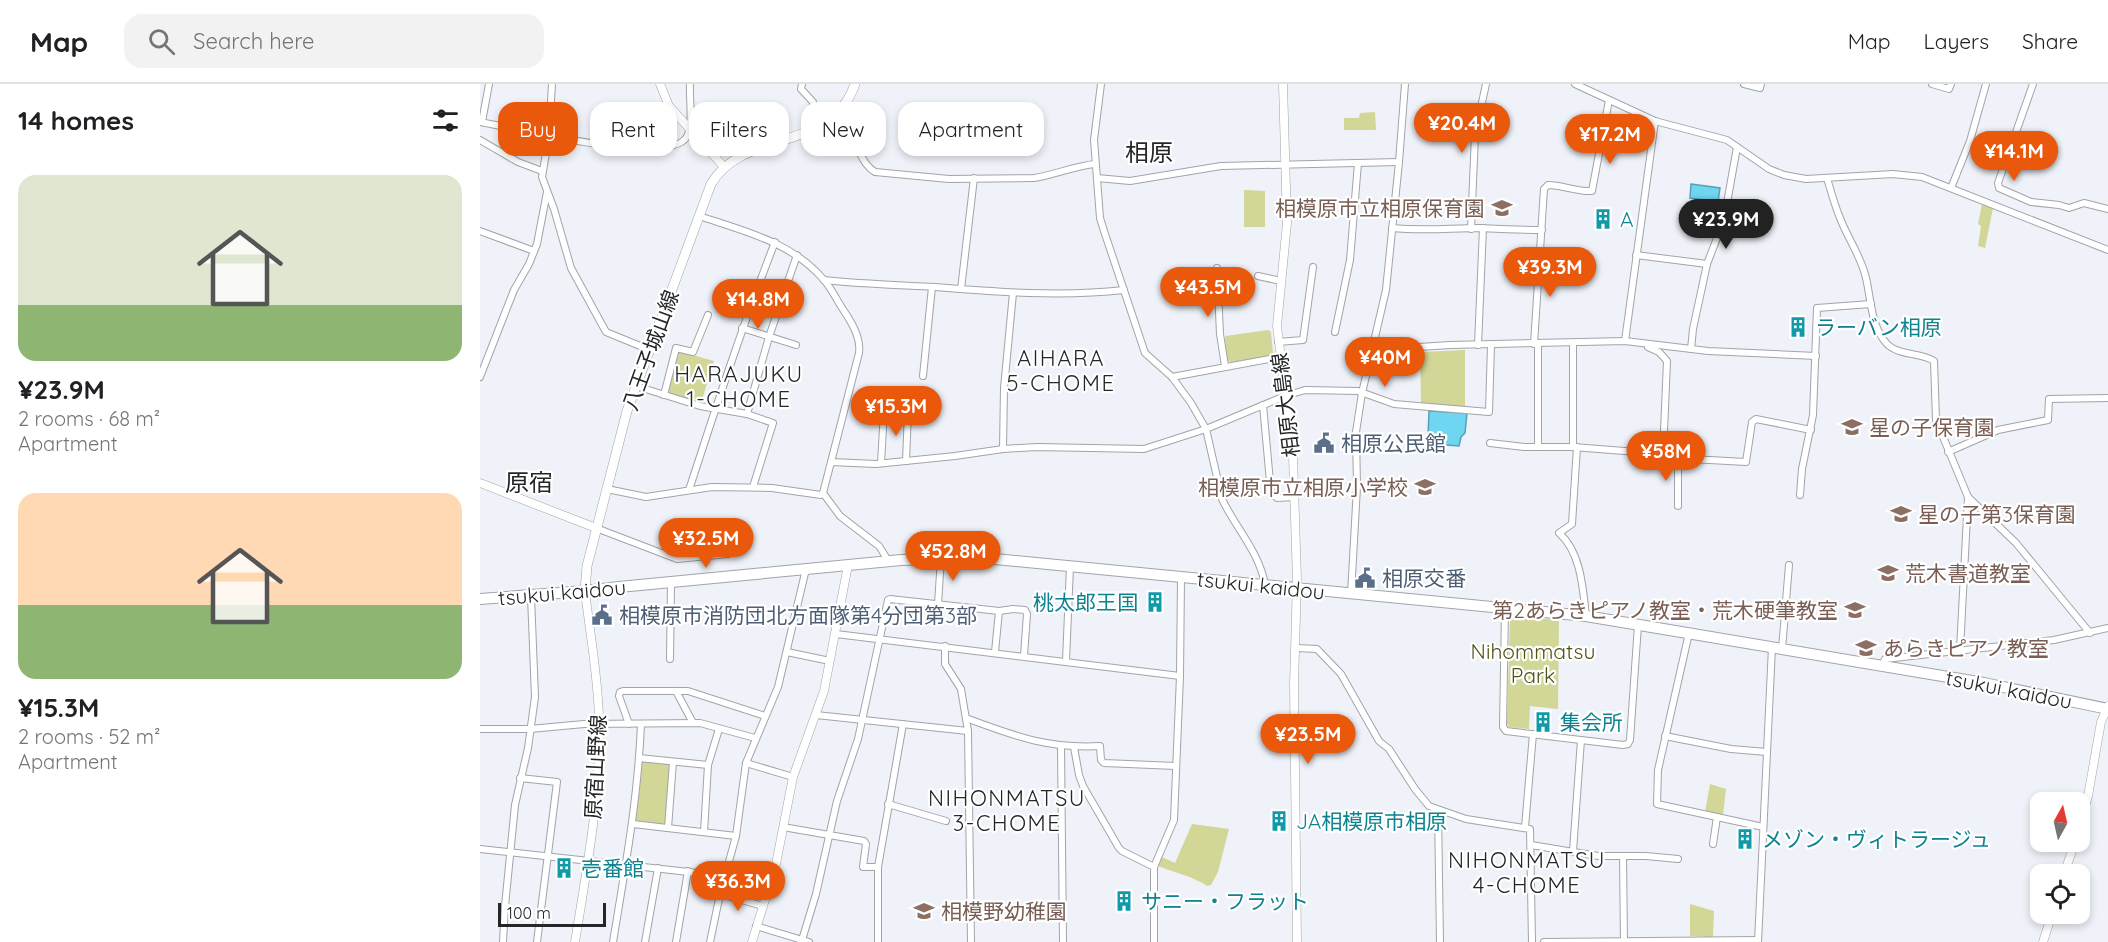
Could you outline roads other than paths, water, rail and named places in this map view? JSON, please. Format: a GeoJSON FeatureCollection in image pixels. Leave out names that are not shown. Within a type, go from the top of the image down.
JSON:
{"type":"FeatureCollection","features":[{"type":"Feature","properties":{"kind":"highway","name":"tsukui kaidou"},"geometry":{"type":"LineString","coordinates":[[480,599],[888,561],[941,558],[1003,559],[1586,616],[1984,683],[2107,708]]}},
{"type":"Feature","properties":{"kind":"main road","name":"八王子城山線"},"geometry":{"type":"LineString","coordinates":[[845,102],[855,84]]}},
{"type":"Feature","properties":{"kind":"main road","name":"八王子城山線"},"geometry":{"type":"LineString","coordinates":[[585,591],[587,566],[627,411],[711,184],[724,167],[746,153],[801,134]]}},
{"type":"Feature","properties":{"kind":"street"},"geometry":{"type":"LineString","coordinates":[[489,84],[481,122],[498,125]]}},
{"type":"Feature","properties":{"kind":"street"},"geometry":{"type":"LineString","coordinates":[[551,102],[552,84]]}},
{"type":"Feature","properties":{"kind":"street"},"geometry":{"type":"LineString","coordinates":[[660,84],[669,106],[689,129]]}},
{"type":"Feature","properties":{"kind":"street"},"geometry":{"type":"LineString","coordinates":[[690,84],[690,102]]}},
{"type":"Feature","properties":{"kind":"street"},"geometry":{"type":"LineString","coordinates":[[802,84],[801,89],[813,102]]}},
{"type":"Feature","properties":{"kind":"street"},"geometry":{"type":"LineString","coordinates":[[1101,84],[1095,127],[1095,164],[1100,218],[1145,354],[1172,377],[1206,429],[1222,499],[1241,530],[1264,576],[1265,585]]}},
{"type":"Feature","properties":{"kind":"street","name":"相原大島線"},"geometry":{"type":"LineString","coordinates":[[1282,84],[1287,232],[1278,310],[1278,342],[1293,456],[1297,588],[1294,691],[1297,942]]}},
{"type":"Feature","properties":{"kind":"street"},"geometry":{"type":"LineString","coordinates":[[1351,594],[1357,487],[1356,432],[1362,393],[1386,290],[1400,162],[1405,84]]}},
{"type":"Feature","properties":{"kind":"street"},"geometry":{"type":"LineString","coordinates":[[1471,229],[1475,135],[1486,84]]}},
{"type":"Feature","properties":{"kind":"street"},"geometry":{"type":"LineString","coordinates":[[1575,84],[1587,86],[1609,100],[1655,121],[1719,136],[1769,169],[1784,175],[1806,179],[1902,174],[1922,177],[2108,250]]}},
{"type":"Feature","properties":{"kind":"street"},"geometry":{"type":"LineString","coordinates":[[1744,84],[1760,88],[1761,84]]}},
{"type":"Feature","properties":{"kind":"street"},"geometry":{"type":"LineString","coordinates":[[1932,84],[1949,89],[1951,84]]}},
{"type":"Feature","properties":{"kind":"street"},"geometry":{"type":"LineString","coordinates":[[1952,188],[1970,141],[1986,84]]}},
{"type":"Feature","properties":{"kind":"street"},"geometry":{"type":"LineString","coordinates":[[2033,84],[1998,183],[1999,188],[2031,202],[2069,208],[2084,203],[2108,209]]}},
{"type":"Feature","properties":{"kind":"street"},"geometry":{"type":"LineString","coordinates":[[1538,447],[1536,344],[1544,189],[1547,186],[1561,186],[1590,192],[1593,189],[1609,100]]}},
{"type":"Feature","properties":{"kind":"street"},"geometry":{"type":"LineString","coordinates":[[1625,341],[1655,121]]}},
{"type":"Feature","properties":{"kind":"street"},"geometry":{"type":"LineString","coordinates":[[578,141],[643,149],[658,148],[680,143],[686,139],[689,132]]}},
{"type":"Feature","properties":{"kind":"street"},"geometry":{"type":"LineString","coordinates":[[480,140],[518,162],[542,171]]}},
{"type":"Feature","properties":{"kind":"street"},"geometry":{"type":"LineString","coordinates":[[1691,349],[1707,264],[1724,220],[1737,147]]}},
{"type":"Feature","properties":{"kind":"street"},"geometry":{"type":"LineString","coordinates":[[545,156],[542,171],[571,268],[599,322],[611,335],[650,350]]}},
{"type":"Feature","properties":{"kind":"street"},"geometry":{"type":"LineString","coordinates":[[714,156],[724,167]]}},
{"type":"Feature","properties":{"kind":"street"},"geometry":{"type":"LineString","coordinates":[[860,156],[866,165],[875,172],[934,178],[1034,178],[1077,166],[1095,164]]}},
{"type":"Feature","properties":{"kind":"street"},"geometry":{"type":"LineString","coordinates":[[1097,178],[1130,181],[1221,166],[1400,162]]}},
{"type":"Feature","properties":{"kind":"street"},"geometry":{"type":"LineString","coordinates":[[1335,332],[1350,260],[1358,163]]}},
{"type":"Feature","properties":{"kind":"street"},"geometry":{"type":"LineString","coordinates":[[961,290],[974,178]]}},
{"type":"Feature","properties":{"kind":"street"},"geometry":{"type":"LineString","coordinates":[[1827,178],[1840,220],[1858,254],[1866,277],[1870,304],[1879,332],[1886,343],[1894,349],[1927,357],[1934,361],[1936,420],[1968,497],[2016,543],[2090,633]]}},
{"type":"Feature","properties":{"kind":"street"},"geometry":{"type":"LineString","coordinates":[[480,377],[514,290],[534,251],[548,191]]}},
{"type":"Feature","properties":{"kind":"street"},"geometry":{"type":"LineString","coordinates":[[699,216],[775,242],[797,255],[824,280],[847,315],[860,344],[860,353],[823,493]]}},
{"type":"Feature","properties":{"kind":"street"},"geometry":{"type":"LineString","coordinates":[[1392,228],[1423,231],[1483,228],[1512,231],[1542,230]]}},
{"type":"Feature","properties":{"kind":"street"},"geometry":{"type":"LineString","coordinates":[[1478,345],[1483,228]]}},
{"type":"Feature","properties":{"kind":"street"},"geometry":{"type":"LineString","coordinates":[[480,231],[534,251]]}},
{"type":"Feature","properties":{"kind":"street"},"geometry":{"type":"LineString","coordinates":[[688,490],[742,328],[775,242]]}},
{"type":"Feature","properties":{"kind":"street"},"geometry":{"type":"LineString","coordinates":[[747,414],[769,337],[797,255]]}},
{"type":"Feature","properties":{"kind":"street"},"geometry":{"type":"LineString","coordinates":[[1636,255],[1707,264]]}},
{"type":"Feature","properties":{"kind":"street"},"geometry":{"type":"LineString","coordinates":[[1278,342],[1303,340],[1313,267]]}},
{"type":"Feature","properties":{"kind":"street"},"geometry":{"type":"LineString","coordinates":[[1217,268],[1220,334],[1225,366]]}},
{"type":"Feature","properties":{"kind":"street"},"geometry":{"type":"LineString","coordinates":[[1258,276],[1281,281]]}},
{"type":"Feature","properties":{"kind":"street"},"geometry":{"type":"LineString","coordinates":[[824,280],[1013,293],[1086,295],[1124,290]]}},
{"type":"Feature","properties":{"kind":"street"},"geometry":{"type":"LineString","coordinates":[[923,376],[932,287]]}},
{"type":"Feature","properties":{"kind":"street"},"geometry":{"type":"LineString","coordinates":[[1003,449],[1004,388],[1013,293]]}},
{"type":"Feature","properties":{"kind":"street"},"geometry":{"type":"LineString","coordinates":[[1800,495],[1802,469],[1811,429],[1817,308],[1870,304]]}},
{"type":"Feature","properties":{"kind":"street"},"geometry":{"type":"LineString","coordinates":[[664,395],[676,348],[693,352],[708,315]]}},
{"type":"Feature","properties":{"kind":"street"},"geometry":{"type":"LineString","coordinates":[[742,328],[796,345]]}},
{"type":"Feature","properties":{"kind":"street"},"geometry":{"type":"LineString","coordinates":[[1373,350],[1625,341],[1755,355],[1816,356]]}},
{"type":"Feature","properties":{"kind":"street"},"geometry":{"type":"LineString","coordinates":[[1573,344],[1575,447],[1572,524],[1559,533],[1567,542],[1581,574],[1586,616]]}},
{"type":"Feature","properties":{"kind":"street"},"geometry":{"type":"LineString","coordinates":[[1639,344],[1656,350],[1667,361],[1664,454]]}},
{"type":"Feature","properties":{"kind":"street"},"geometry":{"type":"LineString","coordinates":[[831,462],[881,463],[1003,449],[1071,447],[1144,449],[1206,429],[1305,390],[1349,390],[1395,404],[1489,412],[1491,345]]}},
{"type":"Feature","properties":{"kind":"street"},"geometry":{"type":"LineString","coordinates":[[1172,377],[1280,357]]}},
{"type":"Feature","properties":{"kind":"street"},"geometry":{"type":"LineString","coordinates":[[636,386],[715,409],[747,414],[772,422],[753,488]]}},
{"type":"Feature","properties":{"kind":"street"},"geometry":{"type":"LineString","coordinates":[[1948,452],[1998,430],[2048,420],[2049,399],[2108,398]]}},
{"type":"Feature","properties":{"kind":"street"},"geometry":{"type":"LineString","coordinates":[[1263,405],[1272,495],[1277,498],[1294,497]]}},
{"type":"Feature","properties":{"kind":"street"},"geometry":{"type":"LineString","coordinates":[[881,463],[886,407],[908,409],[906,461]]}},
{"type":"Feature","properties":{"kind":"street"},"geometry":{"type":"LineString","coordinates":[[1490,443],[1575,447],[1746,462],[1752,423],[1756,419],[1811,429]]}},
{"type":"Feature","properties":{"kind":"street"},"geometry":{"type":"LineString","coordinates":[[1678,457],[1678,506]]}},
{"type":"Feature","properties":{"kind":"street"},"geometry":{"type":"LineString","coordinates":[[480,483],[677,559],[728,554]]}},
{"type":"Feature","properties":{"kind":"street"},"geometry":{"type":"LineString","coordinates":[[607,489],[646,497],[712,487],[772,488],[821,495],[823,493]]}},
{"type":"Feature","properties":{"kind":"street"},"geometry":{"type":"LineString","coordinates":[[823,493],[840,516],[879,546],[888,561]]}},
{"type":"Feature","properties":{"kind":"street"},"geometry":{"type":"LineString","coordinates":[[1960,650],[1968,497]]}},
{"type":"Feature","properties":{"kind":"street"},"geometry":{"type":"LineString","coordinates":[[938,604],[941,558]]}},
{"type":"Feature","properties":{"kind":"street"},"geometry":{"type":"LineString","coordinates":[[752,942],[776,864],[794,777],[816,715],[830,661],[848,565]]}},
{"type":"Feature","properties":{"kind":"street"},"geometry":{"type":"LineString","coordinates":[[1544,942],[1758,941],[1767,752],[1777,648],[1789,565]]}},
{"type":"Feature","properties":{"kind":"street"},"geometry":{"type":"LineString","coordinates":[[1066,661],[1070,566]]}},
{"type":"Feature","properties":{"kind":"street"},"geometry":{"type":"LineString","coordinates":[[710,942],[736,836],[746,764],[778,687],[806,570]]}},
{"type":"Feature","properties":{"kind":"street"},"geometry":{"type":"LineString","coordinates":[[1154,942],[1154,867],[1174,820],[1180,676],[1181,577]]}},
{"type":"Feature","properties":{"kind":"street"},"geometry":{"type":"LineString","coordinates":[[670,659],[671,583]]}},
{"type":"Feature","properties":{"kind":"street","name":"原宿山野線"},"geometry":{"type":"LineString","coordinates":[[575,942],[597,787],[599,724],[598,694],[585,591]]}},
{"type":"Feature","properties":{"kind":"street"},"geometry":{"type":"LineString","coordinates":[[503,942],[515,805],[528,748],[535,697],[531,596]]}},
{"type":"Feature","properties":{"kind":"street"},"geometry":{"type":"LineString","coordinates":[[756,926],[806,941],[837,801],[856,748],[886,603],[890,599],[999,611],[1020,609],[1027,614],[1024,656]]}},
{"type":"Feature","properties":{"kind":"street"},"geometry":{"type":"LineString","coordinates":[[1505,609],[1503,727],[1506,731],[1623,745],[1630,741],[1638,624]]}},
{"type":"Feature","properties":{"kind":"street"},"geometry":{"type":"LineString","coordinates":[[995,652],[999,611]]}},
{"type":"Feature","properties":{"kind":"street"},"geometry":{"type":"LineString","coordinates":[[1882,666],[1885,659],[2054,640],[2108,628]]}},
{"type":"Feature","properties":{"kind":"street"},"geometry":{"type":"LineString","coordinates":[[1689,633],[1658,770],[1657,804],[1763,827]]}},
{"type":"Feature","properties":{"kind":"street"},"geometry":{"type":"LineString","coordinates":[[836,634],[1180,676]]}},
{"type":"Feature","properties":{"kind":"street"},"geometry":{"type":"LineString","coordinates":[[945,646],[945,664],[961,689],[968,731],[971,942]]}},
{"type":"Feature","properties":{"kind":"street"},"geometry":{"type":"LineString","coordinates":[[1296,648],[1317,649],[1335,667],[1379,741],[1389,749],[1429,806],[1466,819],[1525,827],[1531,831],[1532,942]]}},
{"type":"Feature","properties":{"kind":"street"},"geometry":{"type":"LineString","coordinates":[[788,652],[830,661]]}},
{"type":"Feature","properties":{"kind":"street"},"geometry":{"type":"LineString","coordinates":[[676,691],[693,723]]}},
{"type":"Feature","properties":{"kind":"street"},"geometry":{"type":"LineString","coordinates":[[629,724],[620,696],[621,692],[687,691],[765,716]]}},
{"type":"Feature","properties":{"kind":"street"},"geometry":{"type":"LineString","coordinates":[[2089,792],[2101,722],[2107,708]]}},
{"type":"Feature","properties":{"kind":"street"},"geometry":{"type":"LineString","coordinates":[[816,715],[968,731]]}},
{"type":"Feature","properties":{"kind":"street"},"geometry":{"type":"LineString","coordinates":[[966,718],[1019,738],[1061,746],[1100,746],[1101,760],[1104,763],[1176,766]]}},
{"type":"Feature","properties":{"kind":"street"},"geometry":{"type":"LineString","coordinates":[[480,729],[700,723],[755,738]]}},
{"type":"Feature","properties":{"kind":"street"},"geometry":{"type":"LineString","coordinates":[[613,942],[633,824],[640,724]]}},
{"type":"Feature","properties":{"kind":"street"},"geometry":{"type":"LineString","coordinates":[[878,942],[878,867],[903,724]]}},
{"type":"Feature","properties":{"kind":"street"},"geometry":{"type":"LineString","coordinates":[[704,832],[708,765],[719,729]]}},
{"type":"Feature","properties":{"kind":"street"},"geometry":{"type":"LineString","coordinates":[[1525,827],[1533,734]]}},
{"type":"Feature","properties":{"kind":"street"},"geometry":{"type":"LineString","coordinates":[[1665,736],[1731,749],[1767,752]]}},
{"type":"Feature","properties":{"kind":"street"},"geometry":{"type":"LineString","coordinates":[[1573,851],[1581,740]]}},
{"type":"Feature","properties":{"kind":"street"},"geometry":{"type":"LineString","coordinates":[[1061,746],[1063,942]]}},
{"type":"Feature","properties":{"kind":"street"},"geometry":{"type":"LineString","coordinates":[[1074,747],[1083,786],[1119,848],[1154,867]]}},
{"type":"Feature","properties":{"kind":"street"},"geometry":{"type":"LineString","coordinates":[[639,758],[708,765]]}},
{"type":"Feature","properties":{"kind":"street"},"geometry":{"type":"LineString","coordinates":[[668,828],[673,762]]}},
{"type":"Feature","properties":{"kind":"street"},"geometry":{"type":"LineString","coordinates":[[746,764],[794,777]]}},
{"type":"Feature","properties":{"kind":"street"},"geometry":{"type":"LineString","coordinates":[[520,778],[557,782],[537,942]]}},
{"type":"Feature","properties":{"kind":"street"},"geometry":{"type":"LineString","coordinates":[[888,804],[946,821]]}},
{"type":"Feature","properties":{"kind":"street"},"geometry":{"type":"LineString","coordinates":[[1438,810],[1440,942]]}},
{"type":"Feature","properties":{"kind":"street"},"geometry":{"type":"LineString","coordinates":[[1713,844],[1717,818]]}},
{"type":"Feature","properties":{"kind":"street"},"geometry":{"type":"LineString","coordinates":[[633,824],[736,836]]}},
{"type":"Feature","properties":{"kind":"street"},"geometry":{"type":"LineString","coordinates":[[783,827],[864,841],[866,844],[863,867],[878,867]]}},
{"type":"Feature","properties":{"kind":"street"},"geometry":{"type":"LineString","coordinates":[[1531,845],[1598,856],[1678,859]]}},
{"type":"Feature","properties":{"kind":"street"},"geometry":{"type":"LineString","coordinates":[[480,849],[725,876]]}},
{"type":"Feature","properties":{"kind":"street"},"geometry":{"type":"LineString","coordinates":[[1623,856],[1624,942]]}},
{"type":"Feature","properties":{"kind":"street"},"geometry":{"type":"LineString","coordinates":[[645,942],[658,868]]}},
{"type":"Feature","properties":{"kind":"street"},"geometry":{"type":"LineString","coordinates":[[676,942],[688,871]]}},
{"type":"Feature","properties":{"kind":"street"},"geometry":{"type":"LineString","coordinates":[[720,894],[763,906]]}},
{"type":"Feature","properties":{"kind":"street"},"geometry":{"type":"LineString","coordinates":[[2043,942],[2049,924]]}},
{"type":"Feature","properties":{"kind":"water"},"geometry":{"type":"Polygon","coordinates":[[[1691,184],[1720,188],[1718,202],[1690,198],[1691,184]]]}},
{"type":"Feature","properties":{"kind":"water"},"geometry":{"type":"Polygon","coordinates":[[[1429,411],[1467,413],[1465,433],[1461,437],[1459,446],[1433,444],[1433,437],[1428,437],[1429,411]]]}},
{"type":"Feature","properties":{"kind":"place","name":"相模原市立相原保育園"},"geometry":{"type":"Point","coordinates":[1502,208]}},
{"type":"Feature","properties":{"kind":"place","name":"A"},"geometry":{"type":"Point","coordinates":[1603,219]}},
{"type":"Feature","properties":{"kind":"place","name":"ラーバン相原"},"geometry":{"type":"Point","coordinates":[1798,327]}},
{"type":"Feature","properties":{"kind":"place","name":"星の子保育園"},"geometry":{"type":"Point","coordinates":[1852,427]}},
{"type":"Feature","properties":{"kind":"place","name":"相原公民館"},"geometry":{"type":"Point","coordinates":[1324,443]}},
{"type":"Feature","properties":{"kind":"place","name":"相模原市立相原小学校"},"geometry":{"type":"Point","coordinates":[1425,487]}},
{"type":"Feature","properties":{"kind":"place","name":"星の子第3保育園"},"geometry":{"type":"Point","coordinates":[1901,514]}},
{"type":"Feature","properties":{"kind":"place","name":"荒木書道教室"},"geometry":{"type":"Point","coordinates":[1888,573]}},
{"type":"Feature","properties":{"kind":"place","name":"相原交番"},"geometry":{"type":"Point","coordinates":[1365,578]}},
{"type":"Feature","properties":{"kind":"place","name":"桃太郎王国"},"geometry":{"type":"Point","coordinates":[1155,602]}},
{"type":"Feature","properties":{"kind":"place","name":"第2あらきピアノ教室・荒木硬筆教室"},"geometry":{"type":"Point","coordinates":[1855,610]}},
{"type":"Feature","properties":{"kind":"place","name":"相模原市消防団北方面隊第4分団第3部"},"geometry":{"type":"Point","coordinates":[602,615]}},
{"type":"Feature","properties":{"kind":"place","name":"あらきピアノ教室"},"geometry":{"type":"Point","coordinates":[1866,648]}},
{"type":"Feature","properties":{"kind":"place","name":"集会所"},"geometry":{"type":"Point","coordinates":[1543,722]}},
{"type":"Feature","properties":{"kind":"place","name":"JA相模原市相原"},"geometry":{"type":"Point","coordinates":[1279,821]}},
{"type":"Feature","properties":{"kind":"place","name":"メゾン・ヴィトラージュ"},"geometry":{"type":"Point","coordinates":[1745,839]}},
{"type":"Feature","properties":{"kind":"place","name":"壱番館"},"geometry":{"type":"Point","coordinates":[564,868]}},
{"type":"Feature","properties":{"kind":"place","name":"サニー・フラット"},"geometry":{"type":"Point","coordinates":[1124,901]}},
{"type":"Feature","properties":{"kind":"place","name":"相模野幼稚園"},"geometry":{"type":"Point","coordinates":[924,911]}},
{"type":"Feature","properties":{"kind":"district","name":"相原"},"geometry":{"type":"Point","coordinates":[1149,152]}},
{"type":"Feature","properties":{"kind":"district","name":"AIHARA 5-CHOME"},"geometry":{"type":"Point","coordinates":[1061,370]}},
{"type":"Feature","properties":{"kind":"district","name":"HARAJUKU 1-CHOME"},"geometry":{"type":"Point","coordinates":[739,386]}},
{"type":"Feature","properties":{"kind":"district","name":"原宿"},"geometry":{"type":"Point","coordinates":[529,482]}},
{"type":"Feature","properties":{"kind":"district","name":"NIHONMATSU 3-CHOME"},"geometry":{"type":"Point","coordinates":[1007,810]}},
{"type":"Feature","properties":{"kind":"district","name":"NIHONMATSU 4-CHOME"},"geometry":{"type":"Point","coordinates":[1527,872]}},
{"type":"Feature","properties":{"kind":"park label","name":"Nihommatsu Park"},"geometry":{"type":"Point","coordinates":[1533,663]}}]}
